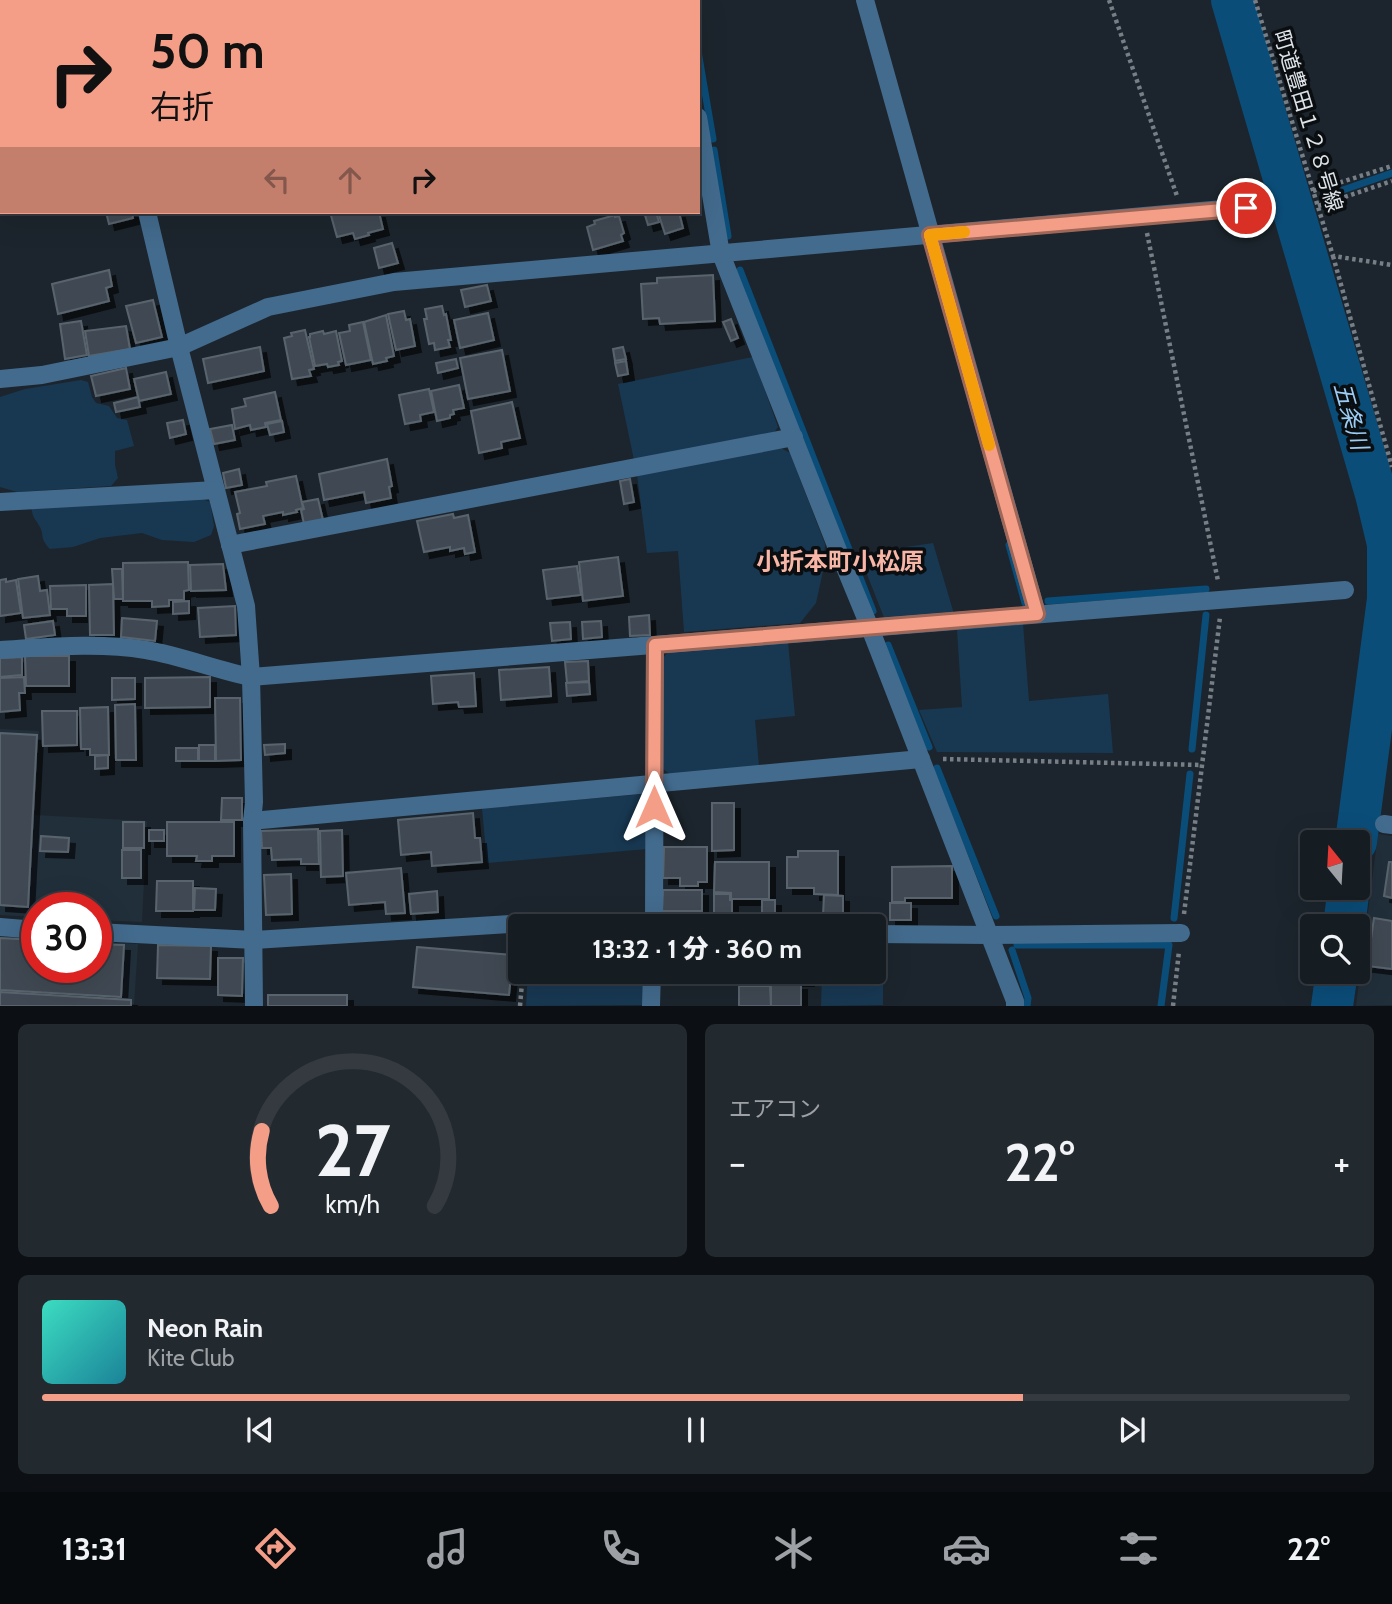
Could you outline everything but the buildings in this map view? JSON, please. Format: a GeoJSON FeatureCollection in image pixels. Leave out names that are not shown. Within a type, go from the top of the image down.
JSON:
{"type":"FeatureCollection","features":[{"type":"Feature","properties":{"kind":"street"},"geometry":{"type":"LineString","coordinates":[[865,0],[1037,614]]}},
{"type":"Feature","properties":{"kind":"street"},"geometry":{"type":"LineString","coordinates":[[700,129],[721,254],[870,628],[1015,1006]]}},
{"type":"Feature","properties":{"kind":"street"},"geometry":{"type":"LineString","coordinates":[[0,379],[42,375],[179,347],[268,307],[394,282],[1246,208]]}},
{"type":"Feature","properties":{"kind":"street"},"geometry":{"type":"LineString","coordinates":[[147,214],[246,606],[251,677],[254,802],[254,1006]]}},
{"type":"Feature","properties":{"kind":"street"},"geometry":{"type":"LineString","coordinates":[[230,545],[794,437]]}},
{"type":"Feature","properties":{"kind":"street"},"geometry":{"type":"LineString","coordinates":[[0,502],[216,490]]}},
{"type":"Feature","properties":{"kind":"street"},"geometry":{"type":"LineString","coordinates":[[0,650],[100,645],[167,655],[251,677],[1345,590]]}},
{"type":"Feature","properties":{"kind":"street"},"geometry":{"type":"LineString","coordinates":[[654,914],[655,645]]}},
{"type":"Feature","properties":{"kind":"street"},"geometry":{"type":"LineString","coordinates":[[252,821],[921,759]]}},
{"type":"Feature","properties":{"kind":"street"},"geometry":{"type":"LineString","coordinates":[[112,933],[254,940],[508,924]]}},
{"type":"Feature","properties":{"kind":"street"},"geometry":{"type":"LineString","coordinates":[[0,927],[21,929]]}},
{"type":"Feature","properties":{"kind":"street"},"geometry":{"type":"LineString","coordinates":[[886,934],[1181,933]]}},
{"type":"Feature","properties":{"kind":"street"},"geometry":{"type":"LineString","coordinates":[[651,1006],[652,984]]}},
{"type":"Feature","properties":{"kind":"path"},"geometry":{"type":"LineString","coordinates":[[1109,0],[1183,213]]}},
{"type":"Feature","properties":{"kind":"path","name":"町道豊田１２８号線"},"geometry":{"type":"LineString","coordinates":[[1255,0],[1333,254],[1392,467]]}},
{"type":"Feature","properties":{"kind":"path"},"geometry":{"type":"LineString","coordinates":[[1313,191],[1392,166]]}},
{"type":"Feature","properties":{"kind":"path"},"geometry":{"type":"LineString","coordinates":[[1318,206],[1392,181]]}},
{"type":"Feature","properties":{"kind":"path"},"geometry":{"type":"LineString","coordinates":[[1333,254],[1392,265]]}},
{"type":"Feature","properties":{"kind":"path"},"geometry":{"type":"LineString","coordinates":[[921,759],[1202,765]]}},
{"type":"Feature","properties":{"kind":"path"},"geometry":{"type":"LineString","coordinates":[[520,1006],[522,984]]}},
{"type":"Feature","properties":{"kind":"shaded area"},"geometry":{"type":"Polygon","coordinates":[[[753,357],[778,427],[773,434],[634,460],[618,384],[753,357]]]}},
{"type":"Feature","properties":{"kind":"shaded area"},"geometry":{"type":"Polygon","coordinates":[[[81,380],[88,382],[96,403],[109,406],[117,418],[127,420],[134,446],[115,451],[118,478],[111,486],[17,492],[0,487],[0,397],[25,389],[81,380]]]}},
{"type":"Feature","properties":{"kind":"shaded area"},"geometry":{"type":"Polygon","coordinates":[[[781,448],[790,453],[825,544],[816,603],[800,623],[684,632],[678,551],[647,553],[637,474],[781,448]]]}},
{"type":"Feature","properties":{"kind":"shaded area"},"geometry":{"type":"Polygon","coordinates":[[[199,498],[210,502],[214,526],[211,535],[194,542],[162,540],[142,533],[100,538],[73,547],[50,549],[43,540],[31,505],[199,498]]]}},
{"type":"Feature","properties":{"kind":"shaded area"},"geometry":{"type":"Polygon","coordinates":[[[933,543],[954,614],[885,620],[859,554],[933,543]]]}},
{"type":"Feature","properties":{"kind":"shaded area"},"geometry":{"type":"Polygon","coordinates":[[[1023,624],[1029,701],[1108,694],[1113,753],[937,752],[919,710],[962,707],[957,630],[1023,624]]]}},
{"type":"Feature","properties":{"kind":"shaded area"},"geometry":{"type":"Polygon","coordinates":[[[788,642],[795,716],[755,720],[759,766],[671,775],[661,767],[663,658],[669,651],[788,642]]]}},
{"type":"Feature","properties":{"kind":"shaded area"},"geometry":{"type":"Polygon","coordinates":[[[0,729],[39,731],[35,815],[147,821],[142,922],[112,921],[112,892],[21,892],[21,916],[0,915],[0,729]]]}},
{"type":"Feature","properties":{"kind":"shaded area"},"geometry":{"type":"Polygon","coordinates":[[[644,794],[647,798],[647,849],[487,863],[482,808],[644,794]]]}},
{"type":"Feature","properties":{"kind":"shaded area"},"geometry":{"type":"Polygon","coordinates":[[[1378,834],[1392,836],[1392,1005],[1356,1006],[1359,984],[1370,984],[1370,914],[1368,914],[1378,834]]]}},
{"type":"Feature","properties":{"kind":"shaded area"},"geometry":{"type":"Polygon","coordinates":[[[0,936],[21,937],[21,983],[112,983],[112,943],[138,944],[134,1005],[0,1005],[0,936]]]}},
{"type":"Feature","properties":{"kind":"shaded area"},"geometry":{"type":"Polygon","coordinates":[[[527,984],[644,984],[643,1005],[526,1006],[527,984]]]}},
{"type":"Feature","properties":{"kind":"shaded area"},"geometry":{"type":"Polygon","coordinates":[[[822,984],[883,984],[883,1005],[821,1006],[822,984]]]}},
{"type":"Feature","properties":{"kind":"waterway","name":"五条川"},"geometry":{"type":"LineString","coordinates":[[1232,0],[1376,494],[1388,544],[1388,599],[1358,830]]}},
{"type":"Feature","properties":{"kind":"waterway"},"geometry":{"type":"LineString","coordinates":[[700,63],[713,139]]}},
{"type":"Feature","properties":{"kind":"waterway"},"geometry":{"type":"LineString","coordinates":[[714,150],[728,236]]}},
{"type":"Feature","properties":{"kind":"waterway"},"geometry":{"type":"LineString","coordinates":[[1340,191],[1392,173]]}},
{"type":"Feature","properties":{"kind":"waterway"},"geometry":{"type":"LineString","coordinates":[[1290,202],[1304,201]]}},
{"type":"Feature","properties":{"kind":"waterway"},"geometry":{"type":"LineString","coordinates":[[740,270],[873,611]]}},
{"type":"Feature","properties":{"kind":"waterway"},"geometry":{"type":"LineString","coordinates":[[1009,545],[1025,603]]}},
{"type":"Feature","properties":{"kind":"waterway"},"geometry":{"type":"LineString","coordinates":[[1048,601],[1206,589]]}},
{"type":"Feature","properties":{"kind":"waterway"},"geometry":{"type":"LineString","coordinates":[[1192,749],[1206,615]]}},
{"type":"Feature","properties":{"kind":"waterway"},"geometry":{"type":"LineString","coordinates":[[888,645],[929,747]]}},
{"type":"Feature","properties":{"kind":"waterway"},"geometry":{"type":"LineString","coordinates":[[937,768],[996,916]]}},
{"type":"Feature","properties":{"kind":"waterway"},"geometry":{"type":"LineString","coordinates":[[1174,918],[1190,774]]}},
{"type":"Feature","properties":{"kind":"waterway","name":"五条川"},"geometry":{"type":"LineString","coordinates":[[1346,914],[1347,900]]}},
{"type":"Feature","properties":{"kind":"waterway"},"geometry":{"type":"LineString","coordinates":[[1017,945],[1169,945],[1161,1006]]}},
{"type":"Feature","properties":{"kind":"waterway"},"geometry":{"type":"LineString","coordinates":[[1012,950],[1028,998],[1027,1006]]}},
{"type":"Feature","properties":{"kind":"waterway","name":"五条川"},"geometry":{"type":"LineString","coordinates":[[1332,1006],[1335,984]]}},
{"type":"Feature","properties":{"kind":"slow traffic"},"geometry":{"type":"LineString","coordinates":[[964,232],[930,235],[989,445]]}},
{"type":"Feature","properties":{"kind":"district","name":"小折本町小松原"},"geometry":{"type":"Point","coordinates":[840,562]}},
{"type":"Feature","properties":{"kind":"route"},"geometry":{"type":"LineString","coordinates":[[654,807],[655,645],[1037,614],[930,235],[1246,208]]}}]}
